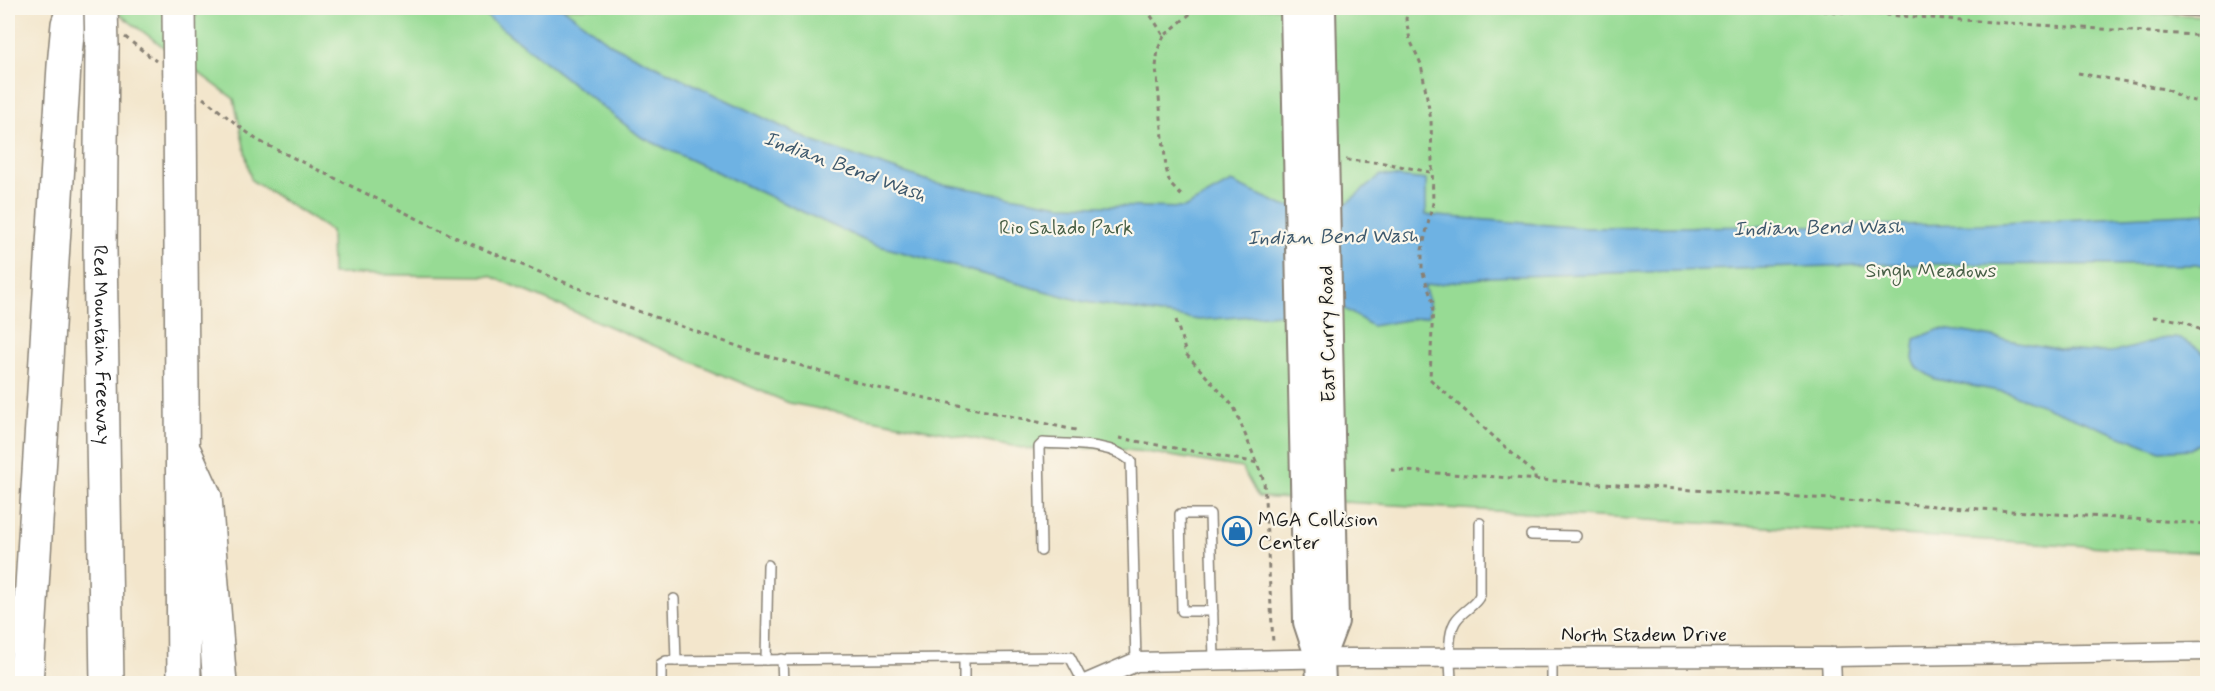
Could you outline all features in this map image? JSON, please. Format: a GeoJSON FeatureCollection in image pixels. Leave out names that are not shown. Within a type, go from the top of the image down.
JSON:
{"type":"FeatureCollection","features":[{"type":"Feature","properties":{"kind":"highway","name":"Red Mountain Freeway"},"geometry":{"type":"LineString","coordinates":[[101,8],[113,42],[100,260],[107,684]]}},
{"type":"Feature","properties":{"kind":"highway"},"geometry":{"type":"LineString","coordinates":[[179,8],[190,98],[183,251],[180,443],[184,684]]}},
{"type":"Feature","properties":{"kind":"highway"},"geometry":{"type":"LineString","coordinates":[[26,684],[71,16]]}},
{"type":"Feature","properties":{"kind":"highway"},"geometry":{"type":"LineString","coordinates":[[180,443],[205,496],[220,684]]}},
{"type":"Feature","properties":{"kind":"main road","name":"East Curry Road"},"geometry":{"type":"LineString","coordinates":[[1295,8],[1312,190],[1315,327],[1308,622],[1320,671]]}},
{"type":"Feature","properties":{"kind":"main road","name":"East Curry Road"},"geometry":{"type":"LineString","coordinates":[[1312,190],[1324,160],[1321,8]]}},
{"type":"Feature","properties":{"kind":"street","name":"North Stadem Drive"},"geometry":{"type":"LineString","coordinates":[[1084,684],[1136,662],[1274,659],[1320,671],[1452,658],[1831,657],[2208,651]]}},
{"type":"Feature","properties":{"kind":"street"},"geometry":{"type":"LineString","coordinates":[[1831,657],[1832,684]]}},
{"type":"Feature","properties":{"kind":"lane"},"geometry":{"type":"LineString","coordinates":[[2147,8],[2208,12]]}},
{"type":"Feature","properties":{"kind":"lane"},"geometry":{"type":"LineString","coordinates":[[1041,551],[1039,447],[1043,443],[1084,446],[1125,455],[1131,461],[1136,662]]}},
{"type":"Feature","properties":{"kind":"lane"},"geometry":{"type":"LineString","coordinates":[[1213,611],[1182,611],[1180,514],[1210,514],[1213,611],[1214,660]]}},
{"type":"Feature","properties":{"kind":"lane"},"geometry":{"type":"LineString","coordinates":[[1451,684],[1450,637],[1455,623],[1464,612],[1476,605],[1480,595],[1480,523]]}},
{"type":"Feature","properties":{"kind":"lane"},"geometry":{"type":"LineString","coordinates":[[1531,535],[1576,536]]}},
{"type":"Feature","properties":{"kind":"lane"},"geometry":{"type":"LineString","coordinates":[[766,660],[768,565]]}},
{"type":"Feature","properties":{"kind":"lane"},"geometry":{"type":"LineString","coordinates":[[674,599],[676,661]]}},
{"type":"Feature","properties":{"kind":"lane"},"geometry":{"type":"LineString","coordinates":[[662,684],[662,662],[676,661],[1070,657],[1084,684]]}},
{"type":"Feature","properties":{"kind":"lane"},"geometry":{"type":"LineString","coordinates":[[964,658],[964,684]]}},
{"type":"Feature","properties":{"kind":"lane"},"geometry":{"type":"LineString","coordinates":[[1552,658],[1552,684]]}},
{"type":"Feature","properties":{"kind":"lane"},"geometry":{"type":"LineString","coordinates":[[782,659],[783,684]]}},
{"type":"Feature","properties":{"kind":"path"},"geometry":{"type":"LineString","coordinates":[[1146,8],[1164,36]]}},
{"type":"Feature","properties":{"kind":"path"},"geometry":{"type":"LineString","coordinates":[[1184,198],[1170,184],[1164,153],[1156,67],[1158,49],[1164,36],[1197,8]]}},
{"type":"Feature","properties":{"kind":"path"},"geometry":{"type":"LineString","coordinates":[[1408,8],[1406,19],[1410,40],[1421,64],[1427,86],[1431,120],[1432,203],[1422,250],[1422,270],[1433,303],[1430,379],[1534,474],[1535,481]]}},
{"type":"Feature","properties":{"kind":"path"},"geometry":{"type":"LineString","coordinates":[[1778,8],[2208,36]]}},
{"type":"Feature","properties":{"kind":"path"},"geometry":{"type":"LineString","coordinates":[[113,42],[163,66]]}},
{"type":"Feature","properties":{"kind":"path"},"geometry":{"type":"LineString","coordinates":[[2078,73],[2165,89],[2197,103],[2208,104]]}},
{"type":"Feature","properties":{"kind":"path"},"geometry":{"type":"LineString","coordinates":[[190,98],[257,140],[459,239],[615,303],[757,352],[878,388],[1086,432]]}},
{"type":"Feature","properties":{"kind":"path"},"geometry":{"type":"LineString","coordinates":[[1324,160],[1362,160],[1430,172]]}},
{"type":"Feature","properties":{"kind":"path"},"geometry":{"type":"LineString","coordinates":[[2153,317],[2177,319],[2199,328],[2208,337]]}},
{"type":"Feature","properties":{"kind":"path"},"geometry":{"type":"LineString","coordinates":[[1176,320],[1186,354],[1234,406],[1264,481],[1274,659]]}},
{"type":"Feature","properties":{"kind":"path"},"geometry":{"type":"LineString","coordinates":[[1108,436],[1246,458],[1258,463]]}},
{"type":"Feature","properties":{"kind":"path"},"geometry":{"type":"LineString","coordinates":[[1391,470],[2208,524]]}},
{"type":"Feature","properties":{"kind":"green space"},"geometry":{"type":"Polygon","coordinates":[[[111,8],[2041,8],[2207,16],[2207,553],[1258,497],[1242,468],[1109,448],[1028,449],[789,403],[490,276],[332,274],[331,231],[251,180],[234,99],[111,8]]]}},
{"type":"Feature","properties":{"kind":"water","name":"Indian Bend Wash"},"geometry":{"type":"Polygon","coordinates":[[[476,8],[563,8],[612,45],[814,142],[932,182],[1060,205],[1184,208],[1231,182],[1284,206],[1342,207],[1381,175],[1426,180],[1426,215],[1585,228],[1981,224],[2207,213],[2207,265],[1893,264],[1490,277],[1424,286],[1429,301],[1429,316],[1372,326],[1345,309],[1199,320],[1085,302],[872,244],[641,137],[476,8]]]}},
{"type":"Feature","properties":{"kind":"water"},"geometry":{"type":"Polygon","coordinates":[[[1940,329],[2088,352],[2124,350],[2160,339],[2182,340],[2207,357],[2207,439],[2190,449],[2160,451],[2009,393],[1935,379],[1917,368],[1913,359],[1915,339],[1940,329]]]}},
{"type":"Feature","properties":{"kind":"place","name":"MGA Collision Center"},"geometry":{"type":"Point","coordinates":[1237,531]}},
{"type":"Feature","properties":{"kind":"park label","name":"Rio Salado Park"},"geometry":{"type":"Point","coordinates":[1066,228]}},
{"type":"Feature","properties":{"kind":"park label","name":"Singh Meadows"},"geometry":{"type":"Point","coordinates":[1931,271]}}]}
